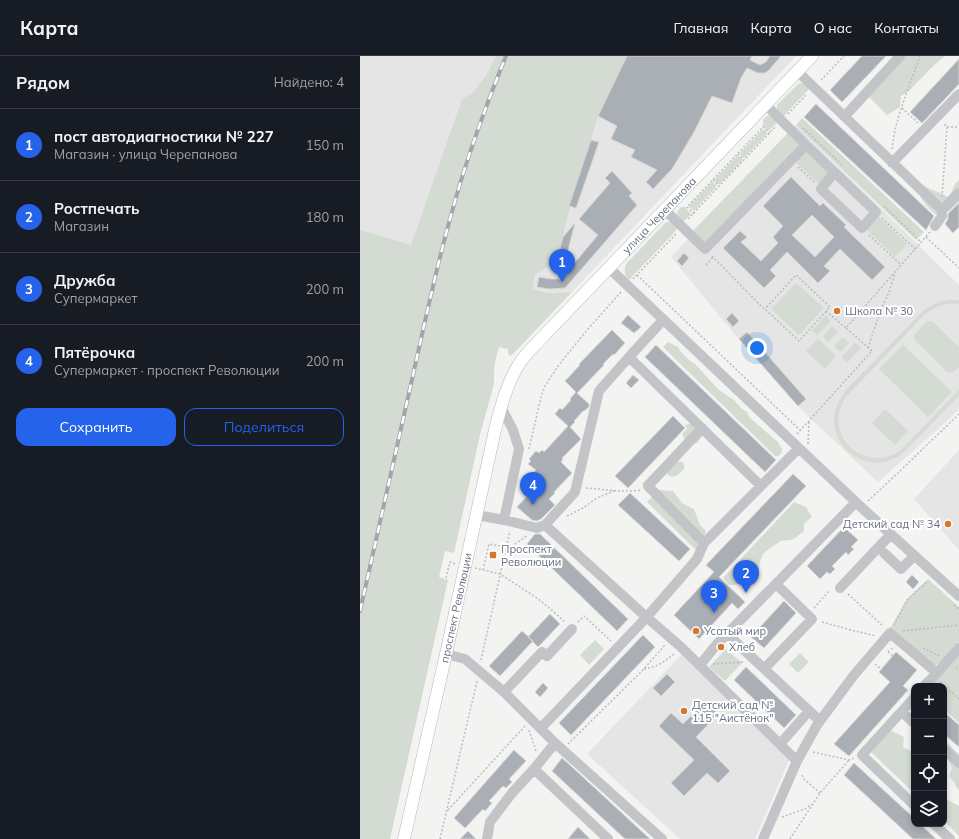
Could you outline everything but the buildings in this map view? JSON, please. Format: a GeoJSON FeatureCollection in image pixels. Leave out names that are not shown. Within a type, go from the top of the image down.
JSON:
{"type":"FeatureCollection","features":[{"type":"Feature","properties":{"kind":"main road","name":"улица Черепанова"},"geometry":{"type":"LineString","coordinates":[[512,378],[522,361],[533,347],[812,56]]}},
{"type":"Feature","properties":{"kind":"main road","name":"проспект Революции"},"geometry":{"type":"LineString","coordinates":[[404,839],[501,407],[512,378]]}},
{"type":"Feature","properties":{"kind":"street"},"geometry":{"type":"LineString","coordinates":[[845,116],[900,56]]}},
{"type":"Feature","properties":{"kind":"street"},"geometry":{"type":"LineString","coordinates":[[798,71],[942,210]]}},
{"type":"Feature","properties":{"kind":"street"},"geometry":{"type":"LineString","coordinates":[[892,163],[959,94]]}},
{"type":"Feature","properties":{"kind":"street"},"geometry":{"type":"LineString","coordinates":[[766,105],[834,173],[876,212],[862,228],[821,189],[834,173]]}},
{"type":"Feature","properties":{"kind":"street"},"geometry":{"type":"LineString","coordinates":[[665,210],[705,249],[806,145]]}},
{"type":"Feature","properties":{"kind":"street"},"geometry":{"type":"LineString","coordinates":[[935,226],[942,216],[942,210],[959,193]]}},
{"type":"Feature","properties":{"kind":"street"},"geometry":{"type":"LineString","coordinates":[[609,268],[663,320],[804,447],[861,502],[891,534],[959,596]]}},
{"type":"Feature","properties":{"kind":"street"},"geometry":{"type":"LineString","coordinates":[[541,526],[575,492],[599,391],[628,357],[663,320]]}},
{"type":"Feature","properties":{"kind":"street"},"geometry":{"type":"LineString","coordinates":[[628,357],[761,486]]}},
{"type":"Feature","properties":{"kind":"street"},"geometry":{"type":"LineString","coordinates":[[501,407],[513,430],[519,448],[508,521]]}},
{"type":"Feature","properties":{"kind":"street"},"geometry":{"type":"LineString","coordinates":[[702,428],[648,486],[704,543]]}},
{"type":"Feature","properties":{"kind":"street"},"geometry":{"type":"LineString","coordinates":[[541,728],[646,617],[697,559],[704,543],[761,486],[804,447]]}},
{"type":"Feature","properties":{"kind":"street"},"geometry":{"type":"LineString","coordinates":[[701,665],[717,644],[776,584],[861,502]]}},
{"type":"Feature","properties":{"kind":"street"},"geometry":{"type":"LineString","coordinates":[[476,515],[541,526],[682,647],[797,761]]}},
{"type":"Feature","properties":{"kind":"street"},"geometry":{"type":"LineString","coordinates":[[837,586],[891,534]]}},
{"type":"Feature","properties":{"kind":"street"},"geometry":{"type":"LineString","coordinates":[[884,553],[901,569],[914,556]]}},
{"type":"Feature","properties":{"kind":"street"},"geometry":{"type":"LineString","coordinates":[[764,669],[810,617],[776,584]]}},
{"type":"Feature","properties":{"kind":"street"},"geometry":{"type":"LineString","coordinates":[[504,692],[542,652],[547,656],[572,629]]}},
{"type":"Feature","properties":{"kind":"street"},"geometry":{"type":"LineString","coordinates":[[763,839],[797,761],[820,721],[854,675],[893,633],[937,673]]}},
{"type":"Feature","properties":{"kind":"street"},"geometry":{"type":"LineString","coordinates":[[727,634],[820,721]]}},
{"type":"Feature","properties":{"kind":"street"},"geometry":{"type":"LineString","coordinates":[[927,683],[959,648]]}},
{"type":"Feature","properties":{"kind":"street"},"geometry":{"type":"LineString","coordinates":[[446,654],[465,659],[504,692],[559,746],[662,839]]}},
{"type":"Feature","properties":{"kind":"street"},"geometry":{"type":"LineString","coordinates":[[911,702],[862,755],[911,802]]}},
{"type":"Feature","properties":{"kind":"street"},"geometry":{"type":"LineString","coordinates":[[780,744],[809,712]]}},
{"type":"Feature","properties":{"kind":"street"},"geometry":{"type":"LineString","coordinates":[[902,712],[911,720]]}},
{"type":"Feature","properties":{"kind":"street"},"geometry":{"type":"LineString","coordinates":[[487,839],[490,822],[512,793],[536,765],[559,746]]}},
{"type":"Feature","properties":{"kind":"street"},"geometry":{"type":"LineString","coordinates":[[947,753],[959,763]]}},
{"type":"Feature","properties":{"kind":"street"},"geometry":{"type":"LineString","coordinates":[[536,765],[606,838]]}},
{"type":"Feature","properties":{"kind":"street"},"geometry":{"type":"LineString","coordinates":[[937,827],[950,839]]}},
{"type":"Feature","properties":{"kind":"path"},"geometry":{"type":"LineString","coordinates":[[529,449],[545,386],[558,366],[588,328],[719,186],[844,56]]}},
{"type":"Feature","properties":{"kind":"path"},"geometry":{"type":"LineString","coordinates":[[892,163],[893,139],[920,56]]}},
{"type":"Feature","properties":{"kind":"path"},"geometry":{"type":"LineString","coordinates":[[902,108],[925,130]]}},
{"type":"Feature","properties":{"kind":"path"},"geometry":{"type":"LineString","coordinates":[[936,118],[947,127],[959,127]]}},
{"type":"Feature","properties":{"kind":"path"},"geometry":{"type":"LineString","coordinates":[[694,214],[687,207],[712,180],[763,127],[770,133]]}},
{"type":"Feature","properties":{"kind":"path"},"geometry":{"type":"LineString","coordinates":[[942,210],[942,189],[947,127]]}},
{"type":"Feature","properties":{"kind":"path"},"geometry":{"type":"LineString","coordinates":[[738,154],[744,160]]}},
{"type":"Feature","properties":{"kind":"path"},"geometry":{"type":"LineString","coordinates":[[791,160],[821,189]]}},
{"type":"Feature","properties":{"kind":"path"},"geometry":{"type":"LineString","coordinates":[[712,180],[719,186]]}},
{"type":"Feature","properties":{"kind":"path"},"geometry":{"type":"LineString","coordinates":[[876,212],[915,249]]}},
{"type":"Feature","properties":{"kind":"path"},"geometry":{"type":"LineString","coordinates":[[846,328],[935,226]]}},
{"type":"Feature","properties":{"kind":"path"},"geometry":{"type":"LineString","coordinates":[[862,228],[901,265]]}},
{"type":"Feature","properties":{"kind":"path"},"geometry":{"type":"LineString","coordinates":[[926,237],[959,268]]}},
{"type":"Feature","properties":{"kind":"path"},"geometry":{"type":"LineString","coordinates":[[705,249],[765,309],[798,340],[830,307],[796,275],[765,309]]}},
{"type":"Feature","properties":{"kind":"path"},"geometry":{"type":"LineString","coordinates":[[706,264],[713,257]]}},
{"type":"Feature","properties":{"kind":"path"},"geometry":{"type":"LineString","coordinates":[[868,348],[896,270]]}},
{"type":"Feature","properties":{"kind":"path"},"geometry":{"type":"LineString","coordinates":[[637,275],[800,430]]}},
{"type":"Feature","properties":{"kind":"path"},"geometry":{"type":"LineString","coordinates":[[796,435],[872,351],[826,311]]}},
{"type":"Feature","properties":{"kind":"path"},"geometry":{"type":"LineString","coordinates":[[861,502],[899,472],[959,414]]}},
{"type":"Feature","properties":{"kind":"path"},"geometry":{"type":"LineString","coordinates":[[804,447],[809,422]]}},
{"type":"Feature","properties":{"kind":"path"},"geometry":{"type":"LineString","coordinates":[[576,487],[637,491],[650,487]]}},
{"type":"Feature","properties":{"kind":"path"},"geometry":{"type":"LineString","coordinates":[[566,516],[583,508],[597,498],[616,490]]}},
{"type":"Feature","properties":{"kind":"path"},"geometry":{"type":"LineString","coordinates":[[440,839],[506,547],[508,521]]}},
{"type":"Feature","properties":{"kind":"path"},"geometry":{"type":"LineString","coordinates":[[505,551],[541,526]]}},
{"type":"Feature","properties":{"kind":"path"},"geometry":{"type":"LineString","coordinates":[[483,570],[489,544],[506,547]]}},
{"type":"Feature","properties":{"kind":"path"},"geometry":{"type":"LineString","coordinates":[[500,574],[537,598],[572,629],[584,616],[617,647]]}},
{"type":"Feature","properties":{"kind":"path"},"geometry":{"type":"LineString","coordinates":[[893,633],[893,626],[907,600],[928,581]]}},
{"type":"Feature","properties":{"kind":"path"},"geometry":{"type":"LineString","coordinates":[[893,633],[837,586],[810,617],[851,630],[893,633],[959,625]]}},
{"type":"Feature","properties":{"kind":"path"},"geometry":{"type":"LineString","coordinates":[[559,746],[644,669],[672,638]]}},
{"type":"Feature","properties":{"kind":"path"},"geometry":{"type":"LineString","coordinates":[[918,646],[944,657],[959,670]]}},
{"type":"Feature","properties":{"kind":"path"},"geometry":{"type":"LineString","coordinates":[[644,669],[652,668],[658,665],[682,647]]}},
{"type":"Feature","properties":{"kind":"path"},"geometry":{"type":"LineString","coordinates":[[888,652],[893,656]]}},
{"type":"Feature","properties":{"kind":"path"},"geometry":{"type":"LineString","coordinates":[[701,665],[756,661]]}},
{"type":"Feature","properties":{"kind":"path"},"geometry":{"type":"LineString","coordinates":[[876,664],[882,669]]}},
{"type":"Feature","properties":{"kind":"path"},"geometry":{"type":"LineString","coordinates":[[446,811],[527,724],[536,765]]}},
{"type":"Feature","properties":{"kind":"path"},"geometry":{"type":"LineString","coordinates":[[804,750],[849,760]]}},
{"type":"Feature","properties":{"kind":"path"},"geometry":{"type":"LineString","coordinates":[[790,839],[820,793],[849,760],[862,755]]}},
{"type":"Feature","properties":{"kind":"path"},"geometry":{"type":"LineString","coordinates":[[797,761],[804,779],[820,793]]}},
{"type":"Feature","properties":{"kind":"path"},"geometry":{"type":"LineString","coordinates":[[771,822],[813,804]]}},
{"type":"Feature","properties":{"kind":"shaded area"},"geometry":{"type":"Polygon","coordinates":[[[360,56],[496,56],[485,77],[473,92],[462,99],[411,246],[360,230],[360,56]]]}},
{"type":"Feature","properties":{"kind":"shaded area"},"geometry":{"type":"Polygon","coordinates":[[[496,56],[627,56],[598,116],[569,206],[570,208],[557,260],[535,275],[533,289],[548,293],[572,292],[511,356],[508,354],[508,349],[499,347],[495,362],[494,384],[480,435],[454,553],[445,551],[439,577],[448,580],[390,839],[360,839],[360,230],[411,245],[462,99],[473,92],[485,77],[496,56]]]}},
{"type":"Feature","properties":{"kind":"shaded area"},"geometry":{"type":"Polygon","coordinates":[[[627,56],[796,56],[572,292],[548,293],[533,289],[535,275],[557,260],[570,208],[569,206],[598,116],[627,56]]]}},
{"type":"Feature","properties":{"kind":"shaded area"},"geometry":{"type":"Polygon","coordinates":[[[903,56],[945,56],[909,91],[901,96],[900,107],[887,115],[867,95],[903,56]]]}},
{"type":"Feature","properties":{"kind":"shaded area"},"geometry":{"type":"Polygon","coordinates":[[[800,83],[805,84],[810,88],[783,117],[777,109],[777,105],[800,83]]]}},
{"type":"Feature","properties":{"kind":"shaded area"},"geometry":{"type":"Polygon","coordinates":[[[767,116],[770,116],[778,121],[769,131],[763,126],[763,120],[767,116]]]}},
{"type":"Feature","properties":{"kind":"shaded area"},"geometry":{"type":"Polygon","coordinates":[[[802,118],[924,232],[916,240],[796,125],[802,118]]]}},
{"type":"Feature","properties":{"kind":"shaded area","name":"Школа № 30"},"geometry":{"type":"Polygon","coordinates":[[[796,125],[959,285],[959,409],[878,482],[798,406],[737,337],[671,257],[689,238],[688,236],[796,125]]]}},
{"type":"Feature","properties":{"kind":"shaded area"},"geometry":{"type":"Polygon","coordinates":[[[763,129],[767,132],[767,134],[743,158],[740,153],[763,129]]]}},
{"type":"Feature","properties":{"kind":"shaded area"},"geometry":{"type":"Polygon","coordinates":[[[789,132],[802,145],[705,246],[691,233],[789,132]]]}},
{"type":"Feature","properties":{"kind":"shaded area"},"geometry":{"type":"Polygon","coordinates":[[[806,149],[831,173],[820,185],[794,161],[806,149]]]}},
{"type":"Feature","properties":{"kind":"shaded area"},"geometry":{"type":"Polygon","coordinates":[[[737,156],[742,159],[742,161],[720,184],[718,184],[715,179],[737,156]]]}},
{"type":"Feature","properties":{"kind":"shaded area"},"geometry":{"type":"Polygon","coordinates":[[[959,180],[959,202],[949,212],[946,210],[940,211],[936,215],[925,204],[917,189],[924,186],[948,197],[959,180]]]}},
{"type":"Feature","properties":{"kind":"shaded area"},"geometry":{"type":"Polygon","coordinates":[[[712,182],[716,185],[716,187],[694,211],[689,206],[712,182]]]}},
{"type":"Feature","properties":{"kind":"shaded area"},"geometry":{"type":"Polygon","coordinates":[[[681,207],[685,207],[691,214],[683,222],[677,213],[681,207]]]}},
{"type":"Feature","properties":{"kind":"shaded area"},"geometry":{"type":"Polygon","coordinates":[[[878,216],[907,244],[895,257],[866,229],[878,216]]]}},
{"type":"Feature","properties":{"kind":"shaded area"},"geometry":{"type":"Polygon","coordinates":[[[666,222],[671,222],[678,227],[629,280],[625,272],[627,263],[666,222]]]}},
{"type":"Feature","properties":{"kind":"shaded area"},"geometry":{"type":"Polygon","coordinates":[[[796,283],[824,308],[799,335],[771,309],[796,283]]]}},
{"type":"Feature","properties":{"kind":"shaded area"},"geometry":{"type":"Polygon","coordinates":[[[959,300],[959,304],[941,305],[925,314],[846,397],[839,412],[839,428],[843,438],[854,451],[869,457],[885,457],[904,448],[959,390],[959,396],[904,452],[897,457],[884,462],[874,463],[865,461],[848,452],[837,436],[834,427],[834,417],[837,405],[847,389],[922,312],[942,301],[959,300]]]}},
{"type":"Feature","properties":{"kind":"shaded area"},"geometry":{"type":"Polygon","coordinates":[[[826,315],[831,321],[817,335],[812,330],[826,315]]]}},
{"type":"Feature","properties":{"kind":"shaded area"},"geometry":{"type":"Polygon","coordinates":[[[927,321],[933,322],[959,347],[959,367],[952,373],[947,372],[914,339],[914,335],[927,321]]]}},
{"type":"Feature","properties":{"kind":"shaded area"},"geometry":{"type":"Polygon","coordinates":[[[832,326],[838,332],[828,342],[823,336],[832,326]]]}},
{"type":"Feature","properties":{"kind":"shaded area"},"geometry":{"type":"Polygon","coordinates":[[[843,337],[849,343],[840,352],[834,346],[843,337]]]}},
{"type":"Feature","properties":{"kind":"shaded area"},"geometry":{"type":"Polygon","coordinates":[[[818,339],[836,356],[825,369],[806,351],[818,339]]]}},
{"type":"Feature","properties":{"kind":"shaded area"},"geometry":{"type":"Polygon","coordinates":[[[668,342],[678,347],[681,352],[695,364],[719,390],[734,400],[747,412],[750,418],[778,442],[782,449],[781,454],[776,457],[663,347],[668,342]]]}},
{"type":"Feature","properties":{"kind":"shaded area"},"geometry":{"type":"Polygon","coordinates":[[[855,343],[861,348],[847,363],[841,357],[855,343]]]}},
{"type":"Feature","properties":{"kind":"shaded area"},"geometry":{"type":"Polygon","coordinates":[[[903,345],[952,392],[928,417],[879,369],[903,345]]]}},
{"type":"Feature","properties":{"kind":"shaded area"},"geometry":{"type":"Polygon","coordinates":[[[885,409],[908,431],[895,445],[872,423],[885,409]]]}},
{"type":"Feature","properties":{"kind":"shaded area"},"geometry":{"type":"Polygon","coordinates":[[[694,423],[694,428],[700,433],[701,438],[697,443],[688,446],[675,461],[682,462],[684,464],[684,469],[678,475],[672,477],[666,472],[657,482],[643,485],[642,484],[685,440],[682,434],[687,429],[685,425],[694,423]]]}},
{"type":"Feature","properties":{"kind":"shaded area","name":"Детский сад № 34"},"geometry":{"type":"Polygon","coordinates":[[[959,450],[959,550],[914,499],[959,450]]]}},
{"type":"Feature","properties":{"kind":"shaded area"},"geometry":{"type":"Polygon","coordinates":[[[659,490],[673,491],[682,503],[694,509],[700,525],[706,531],[702,543],[696,550],[647,502],[659,490]]]}},
{"type":"Feature","properties":{"kind":"shaded area"},"geometry":{"type":"Polygon","coordinates":[[[794,502],[806,507],[812,517],[804,524],[804,531],[791,540],[781,541],[763,554],[760,561],[758,576],[749,588],[740,583],[729,585],[723,578],[794,502]]]}},
{"type":"Feature","properties":{"kind":"shaded area"},"geometry":{"type":"Polygon","coordinates":[[[928,579],[959,607],[959,642],[940,663],[936,665],[932,664],[893,629],[890,631],[889,629],[907,599],[928,579]]]}},
{"type":"Feature","properties":{"kind":"shaded area"},"geometry":{"type":"Polygon","coordinates":[[[595,640],[604,649],[589,665],[580,655],[595,640]]]}},
{"type":"Feature","properties":{"kind":"shaded area"},"geometry":{"type":"Polygon","coordinates":[[[726,649],[742,663],[725,681],[709,667],[726,649]]]}},
{"type":"Feature","properties":{"kind":"shaded area"},"geometry":{"type":"Polygon","coordinates":[[[800,653],[809,662],[798,673],[789,664],[800,653]]]}},
{"type":"Feature","properties":{"kind":"shaded area","name":"Детский сад № 115 \"Аистёнок\""},"geometry":{"type":"Polygon","coordinates":[[[682,654],[789,760],[755,839],[680,839],[587,754],[682,654]]]}},
{"type":"Feature","properties":{"kind":"shaded area"},"geometry":{"type":"Polygon","coordinates":[[[959,654],[959,723],[947,712],[947,683],[933,683],[959,654]]]}},
{"type":"Feature","properties":{"kind":"shaded area"},"geometry":{"type":"Polygon","coordinates":[[[890,730],[904,737],[903,747],[911,751],[911,790],[871,752],[890,730]]]}},
{"type":"Feature","properties":{"kind":"shaded area"},"geometry":{"type":"Polygon","coordinates":[[[947,743],[959,754],[959,790],[949,776],[952,768],[948,759],[947,743]]]}},
{"type":"Feature","properties":{"kind":"shaded area"},"geometry":{"type":"Polygon","coordinates":[[[947,800],[959,806],[959,836],[947,824],[947,800]]]}},
{"type":"Feature","properties":{"kind":"railway"},"geometry":{"type":"LineString","coordinates":[[360,611],[446,234],[470,152],[506,56]]}},
{"type":"Feature","properties":{"kind":"place","name":"пост автодиагностики № 227"},"geometry":{"type":"Point","coordinates":[562,282]}},
{"type":"Feature","properties":{"kind":"place","name":"Школа № 30"},"geometry":{"type":"Point","coordinates":[837,311]}},
{"type":"Feature","properties":{"kind":"place","name":"Пятёрочка"},"geometry":{"type":"Point","coordinates":[533,505]}},
{"type":"Feature","properties":{"kind":"place","name":"Детский сад № 34"},"geometry":{"type":"Point","coordinates":[948,524]}},
{"type":"Feature","properties":{"kind":"place","name":"Проспект Революции"},"geometry":{"type":"Point","coordinates":[493,555]}},
{"type":"Feature","properties":{"kind":"place","name":"Ростпечать"},"geometry":{"type":"Point","coordinates":[746,593]}},
{"type":"Feature","properties":{"kind":"place","name":"Дружба"},"geometry":{"type":"Point","coordinates":[714,613]}},
{"type":"Feature","properties":{"kind":"place","name":"Усатый мир"},"geometry":{"type":"Point","coordinates":[696,631]}},
{"type":"Feature","properties":{"kind":"place","name":"Хлеб"},"geometry":{"type":"Point","coordinates":[721,647]}},
{"type":"Feature","properties":{"kind":"place","name":"Детский сад № 115 \"Аистёнок\""},"geometry":{"type":"Point","coordinates":[684,711]}}]}
